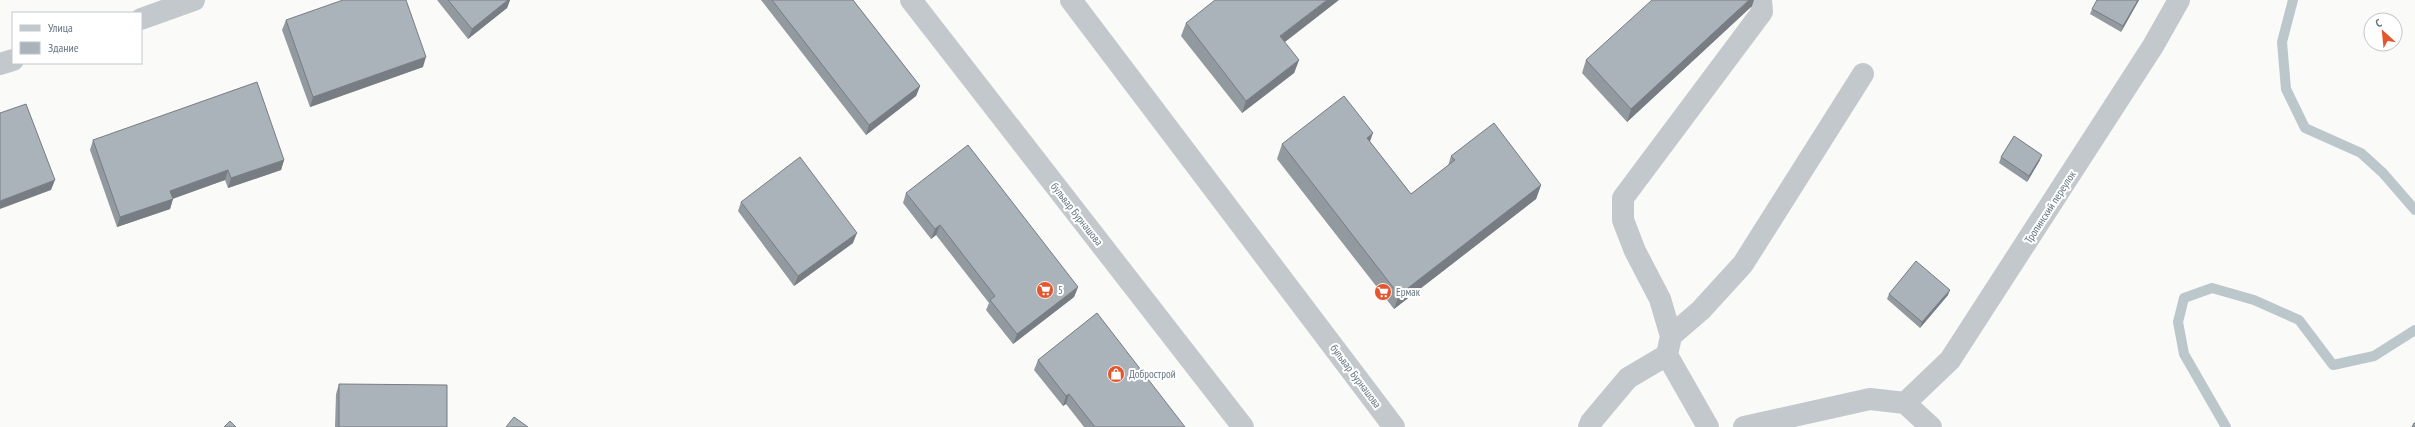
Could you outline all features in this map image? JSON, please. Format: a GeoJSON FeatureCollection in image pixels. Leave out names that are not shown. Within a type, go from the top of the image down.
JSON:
{"type":"FeatureCollection","features":[{"type":"Feature","properties":{"kind":"street"},"geometry":{"type":"LineString","coordinates":[[142,19],[194,0]]}},
{"type":"Feature","properties":{"kind":"street","name":"бульвар Бурнашова"},"geometry":{"type":"LineString","coordinates":[[911,0],[1243,427]]}},
{"type":"Feature","properties":{"kind":"street","name":"бульвар Бурнашова"},"geometry":{"type":"LineString","coordinates":[[1071,0],[1394,427]]}},
{"type":"Feature","properties":{"kind":"street"},"geometry":{"type":"LineString","coordinates":[[1708,427],[1669,346],[1660,299],[1635,251],[1623,220],[1624,198],[1762,12],[1761,0]]}},
{"type":"Feature","properties":{"kind":"street","name":"Тропинский переулок"},"geometry":{"type":"LineString","coordinates":[[1905,403],[1950,360],[2153,46],[2179,0]]}},
{"type":"Feature","properties":{"kind":"street"},"geometry":{"type":"LineString","coordinates":[[0,64],[12,60]]}},
{"type":"Feature","properties":{"kind":"street"},"geometry":{"type":"LineString","coordinates":[[1589,427],[1591,422],[1628,378],[1669,346],[1743,264],[1863,74]]}},
{"type":"Feature","properties":{"kind":"street"},"geometry":{"type":"LineString","coordinates":[[1744,427],[1870,399],[1905,403],[1931,427]]}},
{"type":"Feature","properties":{"kind":"building"},"geometry":{"type":"Polygon","coordinates":[[[343,0],[406,0],[426,57],[313,97],[286,20],[343,0]]]}},
{"type":"Feature","properties":{"kind":"building"},"geometry":{"type":"Polygon","coordinates":[[[448,0],[508,0],[472,29],[448,0]]]}},
{"type":"Feature","properties":{"kind":"building"},"geometry":{"type":"Polygon","coordinates":[[[772,0],[853,0],[920,86],[869,125],[772,0]]]}},
{"type":"Feature","properties":{"kind":"building"},"geometry":{"type":"Polygon","coordinates":[[[1215,0],[1327,0],[1280,36],[1299,60],[1246,101],[1186,23],[1215,0]]]}},
{"type":"Feature","properties":{"kind":"building"},"geometry":{"type":"Polygon","coordinates":[[[1652,0],[1749,0],[1631,109],[1586,60],[1652,0]]]}},
{"type":"Feature","properties":{"kind":"building"},"geometry":{"type":"Polygon","coordinates":[[[2097,0],[2138,0],[2123,26],[2092,9],[2097,0]]]}},
{"type":"Feature","properties":{"kind":"building"},"geometry":{"type":"Polygon","coordinates":[[[257,82],[284,160],[231,178],[228,170],[170,191],[173,199],[120,217],[93,140],[257,82]]]}},
{"type":"Feature","properties":{"kind":"building"},"geometry":{"type":"Polygon","coordinates":[[[1344,96],[1373,133],[1367,138],[1411,194],[1455,160],[1451,156],[1494,123],[1541,185],[1399,295],[1282,144],[1344,96]]]}},
{"type":"Feature","properties":{"kind":"building"},"geometry":{"type":"Polygon","coordinates":[[[26,104],[55,180],[0,201],[0,113],[26,104]]]}},
{"type":"Feature","properties":{"kind":"building"},"geometry":{"type":"Polygon","coordinates":[[[2014,136],[2042,155],[2029,176],[2001,157],[2014,136]]]}},
{"type":"Feature","properties":{"kind":"building"},"geometry":{"type":"Polygon","coordinates":[[[968,145],[1078,287],[1017,334],[990,300],[995,296],[940,225],[935,229],[906,193],[968,145]]]}},
{"type":"Feature","properties":{"kind":"building"},"geometry":{"type":"Polygon","coordinates":[[[800,157],[857,233],[798,276],[741,202],[800,157]]]}},
{"type":"Feature","properties":{"kind":"building"},"geometry":{"type":"Polygon","coordinates":[[[1916,261],[1950,290],[1922,322],[1889,294],[1916,261]]]}},
{"type":"Feature","properties":{"kind":"building"},"geometry":{"type":"Polygon","coordinates":[[[1097,313],[1185,427],[1095,427],[1069,394],[1066,396],[1038,360],[1097,313]]]}},
{"type":"Feature","properties":{"kind":"building"},"geometry":{"type":"Polygon","coordinates":[[[339,384],[447,385],[447,427],[339,427],[339,384]]]}},
{"type":"Feature","properties":{"kind":"building"},"geometry":{"type":"Polygon","coordinates":[[[514,417],[528,427],[506,427],[514,417]]]}},
{"type":"Feature","properties":{"kind":"building"},"geometry":{"type":"Polygon","coordinates":[[[230,421],[236,427],[224,427],[230,421]]]}},
{"type":"Feature","properties":{"kind":"waterway"},"geometry":{"type":"LineString","coordinates":[[2293,0],[2282,42],[2286,89],[2305,128],[2361,153],[2383,173],[2415,210]]}},
{"type":"Feature","properties":{"kind":"waterway"},"geometry":{"type":"LineString","coordinates":[[2226,427],[2184,354],[2178,322],[2184,298],[2212,288],[2254,300],[2299,320],[2333,365],[2374,356],[2415,330]]}},
{"type":"Feature","properties":{"kind":"place","name":"5"},"geometry":{"type":"Point","coordinates":[1045,290]}},
{"type":"Feature","properties":{"kind":"place","name":"Ермак"},"geometry":{"type":"Point","coordinates":[1383,292]}},
{"type":"Feature","properties":{"kind":"place","name":"Добрострой"},"geometry":{"type":"Point","coordinates":[1116,374]}}]}
